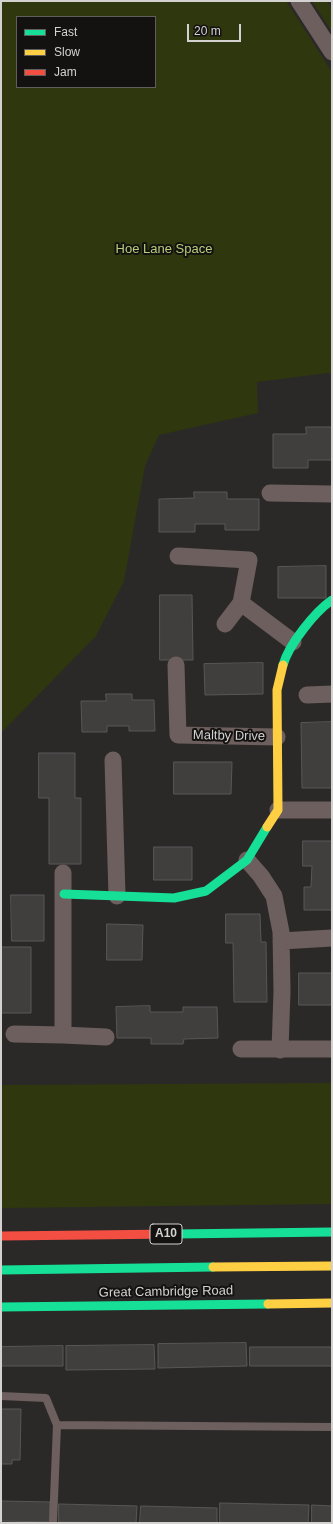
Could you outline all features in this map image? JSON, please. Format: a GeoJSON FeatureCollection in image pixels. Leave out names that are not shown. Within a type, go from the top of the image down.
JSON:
{"type":"FeatureCollection","features":[{"type":"Feature","properties":{"kind":"main road","name":"Maltby Drive"},"geometry":{"type":"LineString","coordinates":[[278,810],[277,690],[285,658],[293,642],[330,607]]}},
{"type":"Feature","properties":{"kind":"main road"},"geometry":{"type":"LineString","coordinates":[[64,894],[174,898],[206,891],[247,860],[278,810]]}},
{"type":"Feature","properties":{"kind":"main road","name":"A10"},"geometry":{"type":"LineString","coordinates":[[1,1236],[332,1232]]}},
{"type":"Feature","properties":{"kind":"main road","name":"Great Cambridge Road"},"geometry":{"type":"LineString","coordinates":[[1,1270],[332,1266]]}},
{"type":"Feature","properties":{"kind":"main road","name":"Great Cambridge Road"},"geometry":{"type":"LineString","coordinates":[[1,1307],[332,1303]]}},
{"type":"Feature","properties":{"kind":"street"},"geometry":{"type":"LineString","coordinates":[[299,1],[332,52]]}},
{"type":"Feature","properties":{"kind":"street"},"geometry":{"type":"LineString","coordinates":[[270,493],[332,494]]}},
{"type":"Feature","properties":{"kind":"street"},"geometry":{"type":"LineString","coordinates":[[178,556],[249,560],[241,603],[225,624]]}},
{"type":"Feature","properties":{"kind":"street"},"geometry":{"type":"LineString","coordinates":[[241,603],[293,642]]}},
{"type":"Feature","properties":{"kind":"street","name":"Maltby Drive"},"geometry":{"type":"LineString","coordinates":[[176,665],[178,735],[277,737]]}},
{"type":"Feature","properties":{"kind":"street"},"geometry":{"type":"LineString","coordinates":[[307,695],[332,694]]}},
{"type":"Feature","properties":{"kind":"street"},"geometry":{"type":"LineString","coordinates":[[113,760],[117,896]]}},
{"type":"Feature","properties":{"kind":"street"},"geometry":{"type":"LineString","coordinates":[[278,810],[332,810]]}},
{"type":"Feature","properties":{"kind":"street"},"geometry":{"type":"LineString","coordinates":[[247,860],[261,876],[274,896],[281,932],[282,991],[280,1050]]}},
{"type":"Feature","properties":{"kind":"street"},"geometry":{"type":"LineString","coordinates":[[63,873],[63,1035]]}},
{"type":"Feature","properties":{"kind":"street"},"geometry":{"type":"LineString","coordinates":[[281,941],[332,938]]}},
{"type":"Feature","properties":{"kind":"street"},"geometry":{"type":"LineString","coordinates":[[14,1034],[106,1037]]}},
{"type":"Feature","properties":{"kind":"street"},"geometry":{"type":"LineString","coordinates":[[241,1049],[332,1049]]}},
{"type":"Feature","properties":{"kind":"lane"},"geometry":{"type":"LineString","coordinates":[[1,1396],[46,1398],[57,1425],[53,1523]]}},
{"type":"Feature","properties":{"kind":"lane"},"geometry":{"type":"LineString","coordinates":[[57,1425],[332,1427]]}},
{"type":"Feature","properties":{"kind":"green space","name":"Hoe Lane Space"},"geometry":{"type":"Polygon","coordinates":[[[1,1],[286,1],[332,72],[332,374],[328,373],[257,382],[258,413],[159,435],[145,466],[124,581],[96,636],[1,733],[1,1]]]}},
{"type":"Feature","properties":{"kind":"green space"},"geometry":{"type":"Polygon","coordinates":[[[312,1],[328,1],[332,11],[332,32],[312,1]]]}},
{"type":"Feature","properties":{"kind":"green space"},"geometry":{"type":"Polygon","coordinates":[[[332,1083],[332,1204],[1,1208],[1,1085],[332,1083]]]}},
{"type":"Feature","properties":{"kind":"building"},"geometry":{"type":"Polygon","coordinates":[[[306,427],[332,427],[332,460],[308,460],[308,468],[273,468],[273,434],[306,434],[306,427]]]}},
{"type":"Feature","properties":{"kind":"building"},"geometry":{"type":"Polygon","coordinates":[[[194,492],[227,492],[227,499],[259,499],[259,530],[225,530],[225,524],[195,524],[195,532],[159,532],[159,499],[194,498],[194,492]]]}},
{"type":"Feature","properties":{"kind":"building"},"geometry":{"type":"Polygon","coordinates":[[[326,566],[326,598],[278,598],[278,567],[326,566]]]}},
{"type":"Feature","properties":{"kind":"building"},"geometry":{"type":"Polygon","coordinates":[[[160,595],[192,595],[193,660],[160,660],[160,595]]]}},
{"type":"Feature","properties":{"kind":"building"},"geometry":{"type":"Polygon","coordinates":[[[263,663],[263,694],[205,695],[204,664],[263,663]]]}},
{"type":"Feature","properties":{"kind":"building"},"geometry":{"type":"Polygon","coordinates":[[[106,694],[132,694],[132,700],[154,700],[155,731],[129,731],[129,726],[107,726],[107,732],[82,732],[81,701],[106,701],[106,694]]]}},
{"type":"Feature","properties":{"kind":"building"},"geometry":{"type":"Polygon","coordinates":[[[332,722],[332,788],[302,788],[301,723],[332,722]]]}},
{"type":"Feature","properties":{"kind":"building"},"geometry":{"type":"Polygon","coordinates":[[[39,753],[75,753],[75,798],[81,798],[81,864],[49,864],[49,798],[39,798],[39,753]]]}},
{"type":"Feature","properties":{"kind":"building"},"geometry":{"type":"Polygon","coordinates":[[[174,762],[232,762],[231,794],[174,794],[174,762]]]}},
{"type":"Feature","properties":{"kind":"building"},"geometry":{"type":"Polygon","coordinates":[[[303,841],[332,841],[332,910],[304,910],[304,887],[311,887],[312,866],[303,866],[303,841]]]}},
{"type":"Feature","properties":{"kind":"building"},"geometry":{"type":"Polygon","coordinates":[[[154,847],[192,847],[192,880],[154,880],[154,847]]]}},
{"type":"Feature","properties":{"kind":"building"},"geometry":{"type":"Polygon","coordinates":[[[11,895],[44,895],[44,941],[12,941],[11,895]]]}},
{"type":"Feature","properties":{"kind":"building"},"geometry":{"type":"Polygon","coordinates":[[[226,914],[260,914],[261,942],[266,942],[267,1002],[234,1002],[233,943],[226,943],[226,914]]]}},
{"type":"Feature","properties":{"kind":"building"},"geometry":{"type":"Polygon","coordinates":[[[107,924],[143,925],[142,960],[107,960],[107,924]]]}},
{"type":"Feature","properties":{"kind":"building"},"geometry":{"type":"Polygon","coordinates":[[[1,947],[31,947],[31,1013],[1,1013],[1,947]]]}},
{"type":"Feature","properties":{"kind":"building"},"geometry":{"type":"Polygon","coordinates":[[[299,973],[332,973],[332,1005],[299,1005],[299,973]]]}},
{"type":"Feature","properties":{"kind":"building"},"geometry":{"type":"Polygon","coordinates":[[[150,1006],[150,1012],[183,1012],[183,1007],[217,1007],[218,1038],[184,1039],[183,1044],[151,1044],[151,1038],[117,1038],[116,1007],[150,1006]]]}},
{"type":"Feature","properties":{"kind":"building"},"geometry":{"type":"Polygon","coordinates":[[[246,1343],[247,1366],[158,1368],[158,1344],[246,1343]]]}},
{"type":"Feature","properties":{"kind":"building"},"geometry":{"type":"Polygon","coordinates":[[[154,1345],[155,1369],[66,1370],[66,1346],[154,1345]]]}},
{"type":"Feature","properties":{"kind":"building"},"geometry":{"type":"Polygon","coordinates":[[[63,1346],[63,1366],[1,1366],[1,1347],[63,1346]]]}},
{"type":"Feature","properties":{"kind":"building"},"geometry":{"type":"Polygon","coordinates":[[[250,1347],[332,1347],[332,1366],[250,1366],[250,1347]]]}},
{"type":"Feature","properties":{"kind":"building"},"geometry":{"type":"Polygon","coordinates":[[[1,1409],[21,1409],[20,1460],[12,1460],[12,1464],[1,1464],[1,1409]]]}},
{"type":"Feature","properties":{"kind":"building"},"geometry":{"type":"Polygon","coordinates":[[[1,1501],[50,1502],[50,1522],[1,1521],[1,1501]]]}},
{"type":"Feature","properties":{"kind":"building"},"geometry":{"type":"Polygon","coordinates":[[[220,1503],[309,1505],[308,1523],[220,1523],[220,1503]]]}},
{"type":"Feature","properties":{"kind":"building"},"geometry":{"type":"Polygon","coordinates":[[[59,1504],[137,1506],[136,1523],[59,1522],[59,1504]]]}},
{"type":"Feature","properties":{"kind":"building"},"geometry":{"type":"Polygon","coordinates":[[[312,1505],[332,1506],[332,1523],[312,1523],[312,1505]]]}},
{"type":"Feature","properties":{"kind":"building"},"geometry":{"type":"Polygon","coordinates":[[[141,1506],[217,1508],[217,1523],[140,1523],[141,1506]]]}},
{"type":"Feature","properties":{"kind":"traffic: fast"},"geometry":{"type":"LineString","coordinates":[[283,665],[286,657],[303,629],[318,612],[332,600]]}},
{"type":"Feature","properties":{"kind":"traffic: fast"},"geometry":{"type":"LineString","coordinates":[[64,894],[174,898],[206,891],[247,860],[267,827]]}},
{"type":"Feature","properties":{"kind":"traffic: fast"},"geometry":{"type":"LineString","coordinates":[[175,1234],[332,1232]]}},
{"type":"Feature","properties":{"kind":"traffic: fast"},"geometry":{"type":"LineString","coordinates":[[1,1270],[213,1267]]}},
{"type":"Feature","properties":{"kind":"traffic: fast"},"geometry":{"type":"LineString","coordinates":[[1,1307],[268,1304]]}},
{"type":"Feature","properties":{"kind":"traffic: slow"},"geometry":{"type":"LineString","coordinates":[[267,827],[278,810],[277,690],[283,665]]}},
{"type":"Feature","properties":{"kind":"traffic: slow"},"geometry":{"type":"LineString","coordinates":[[213,1267],[332,1266]]}},
{"type":"Feature","properties":{"kind":"traffic: slow"},"geometry":{"type":"LineString","coordinates":[[268,1304],[332,1303]]}},
{"type":"Feature","properties":{"kind":"traffic: jam"},"geometry":{"type":"LineString","coordinates":[[1,1236],[175,1234]]}}]}
